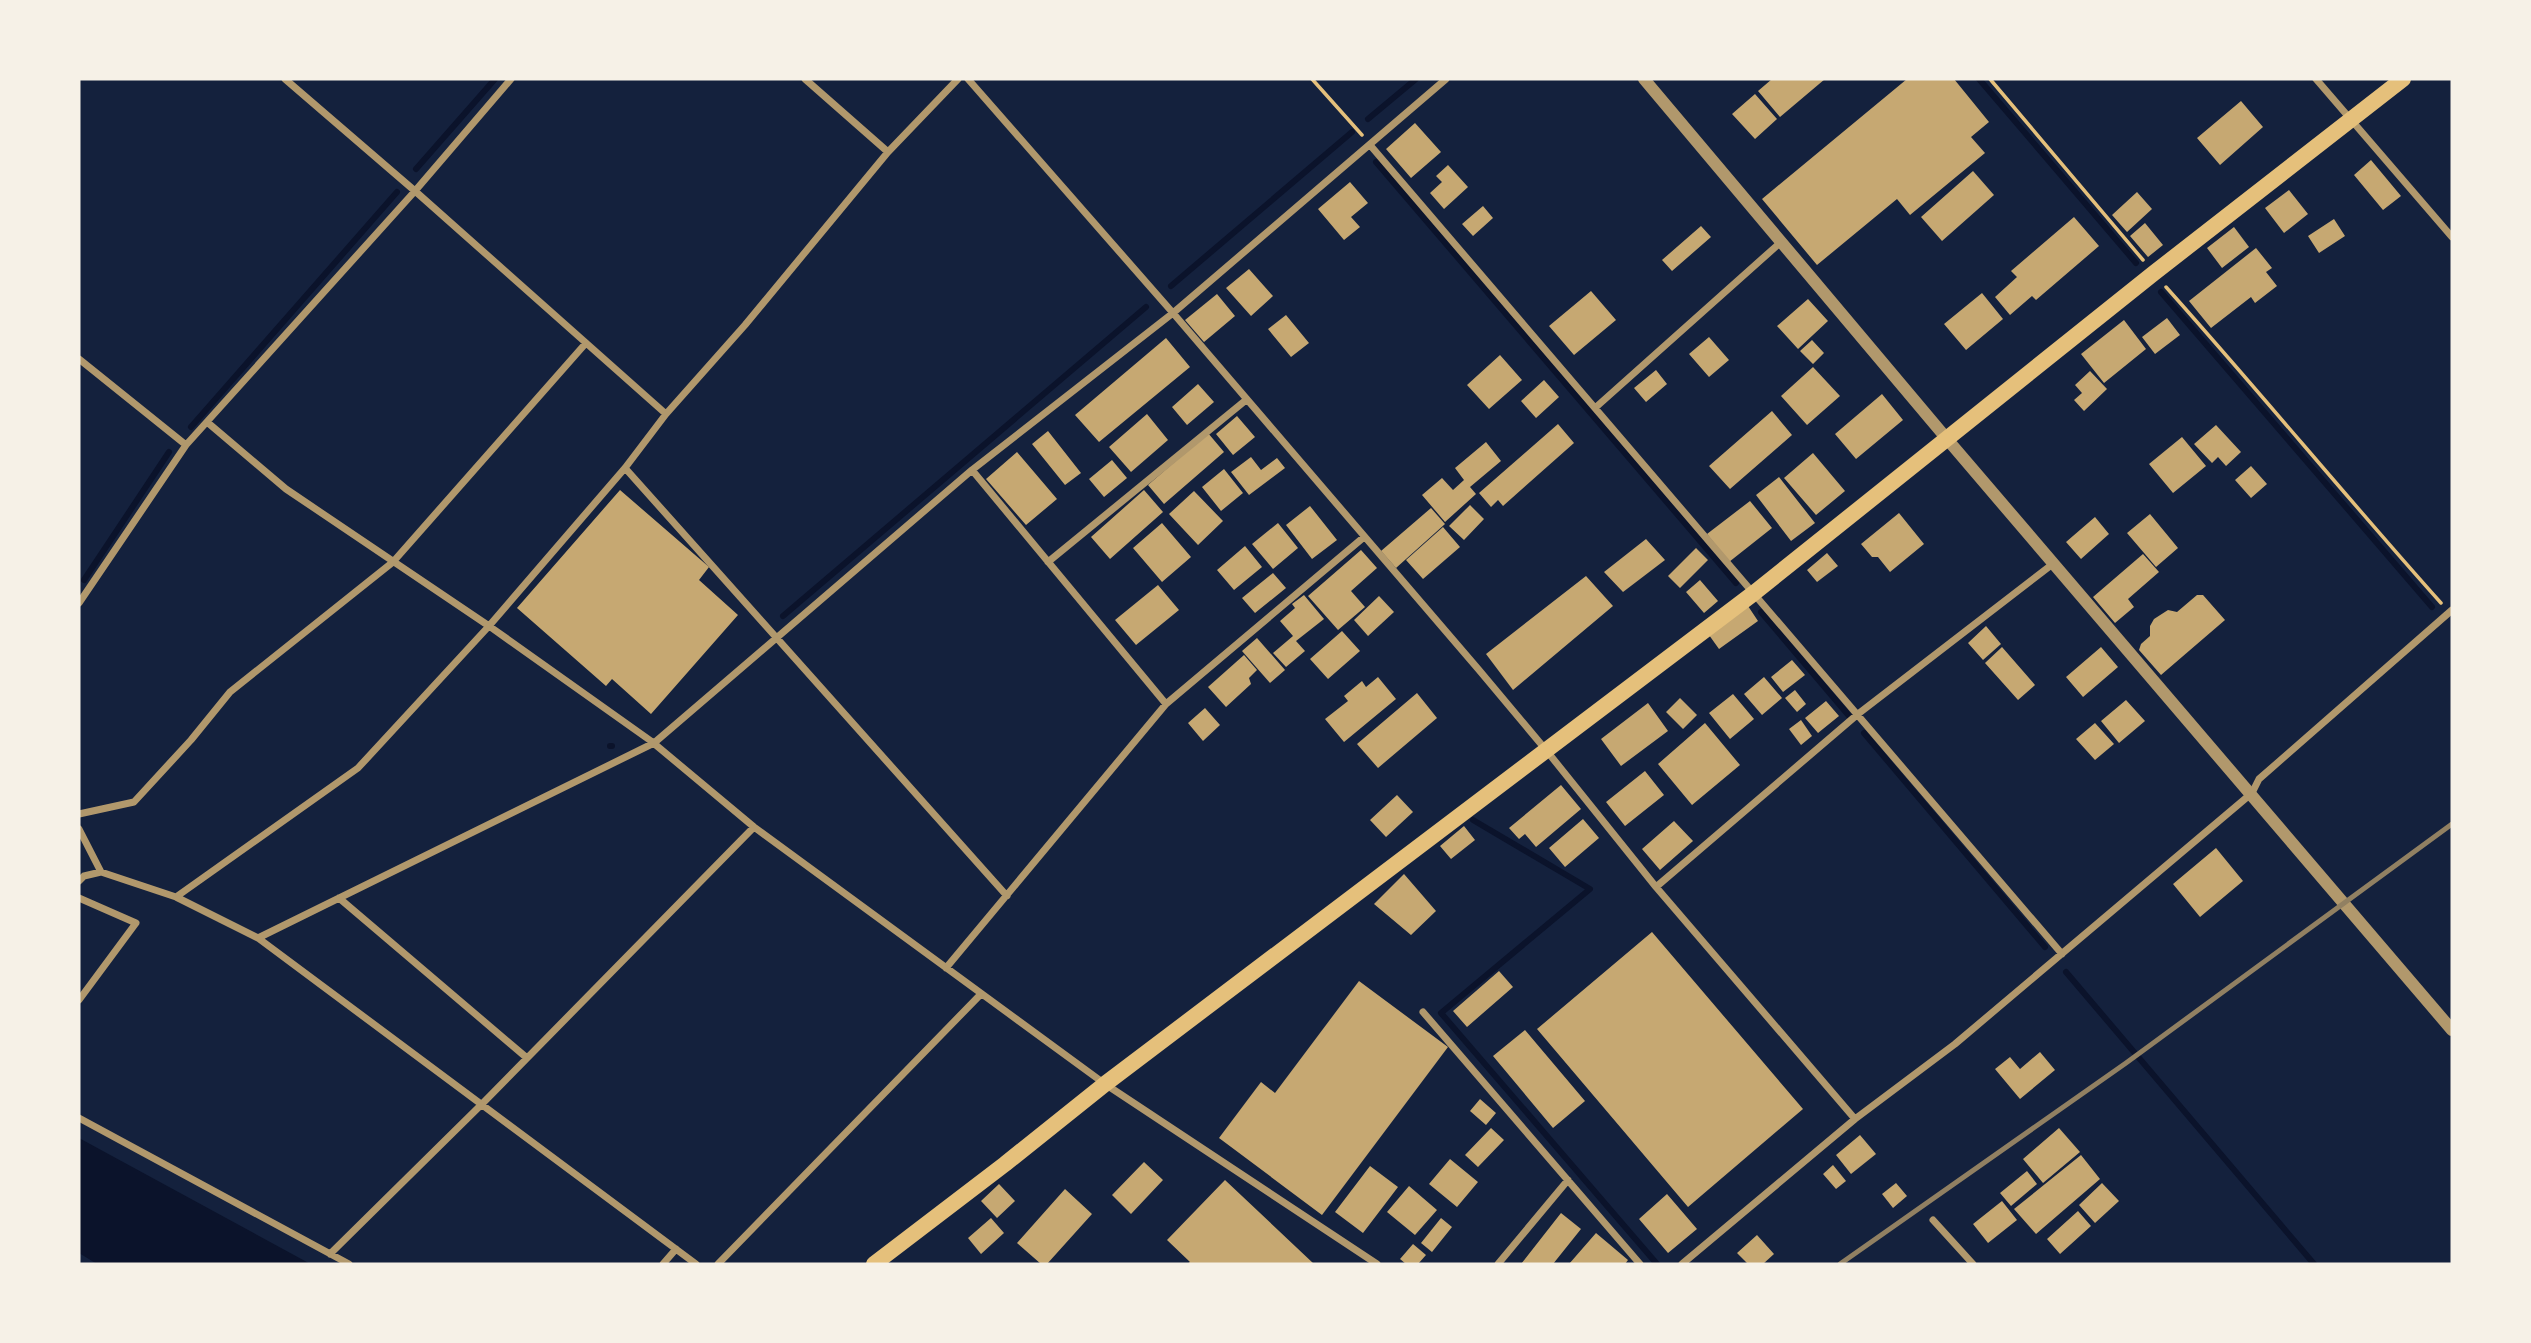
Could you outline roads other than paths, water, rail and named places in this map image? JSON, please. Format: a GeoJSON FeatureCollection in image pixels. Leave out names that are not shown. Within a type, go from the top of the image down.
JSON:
{"type":"FeatureCollection","features":[{"type":"Feature","properties":{"kind":"highway"},"geometry":{"type":"LineString","coordinates":[[874,1264],[1105,1084],[1754,593],[2154,273],[2403,79]]}},
{"type":"Feature","properties":{"kind":"street"},"geometry":{"type":"LineString","coordinates":[[285,79],[666,414]]}},
{"type":"Feature","properties":{"kind":"street"},"geometry":{"type":"LineString","coordinates":[[79,601],[186,445],[415,191],[510,79]]}},
{"type":"Feature","properties":{"kind":"street"},"geometry":{"type":"LineString","coordinates":[[805,79],[888,152]]}},
{"type":"Feature","properties":{"kind":"street"},"geometry":{"type":"LineString","coordinates":[[176,897],[358,768],[489,626],[625,468],[666,414],[745,325],[888,152],[958,79]]}},
{"type":"Feature","properties":{"kind":"street"},"geometry":{"type":"LineString","coordinates":[[968,79],[1173,313],[1546,750],[1656,887],[1855,1119]]}},
{"type":"Feature","properties":{"kind":"street"},"geometry":{"type":"LineString","coordinates":[[258,938],[654,743],[972,470],[1173,313],[1446,79]]}},
{"type":"Feature","properties":{"kind":"street"},"geometry":{"type":"LineString","coordinates":[[1644,79],[1947,439],[2452,1030]]}},
{"type":"Feature","properties":{"kind":"street"},"geometry":{"type":"LineString","coordinates":[[2316,79],[2452,237]]}},
{"type":"Feature","properties":{"kind":"street"},"geometry":{"type":"LineString","coordinates":[[1370,145],[2062,954]]}},
{"type":"Feature","properties":{"kind":"street"},"geometry":{"type":"LineString","coordinates":[[1595,408],[1781,242]]}},
{"type":"Feature","properties":{"kind":"street"},"geometry":{"type":"LineString","coordinates":[[79,814],[134,802],[191,740],[230,692],[393,562],[586,343]]}},
{"type":"Feature","properties":{"kind":"street"},"geometry":{"type":"LineString","coordinates":[[79,359],[186,445]]}},
{"type":"Feature","properties":{"kind":"street"},"geometry":{"type":"LineString","coordinates":[[1048,562],[1246,400]]}},
{"type":"Feature","properties":{"kind":"street"},"geometry":{"type":"LineString","coordinates":[[207,422],[255,466],[286,489],[489,626],[654,743],[754,827],[1105,1084],[1377,1264]]}},
{"type":"Feature","properties":{"kind":"street"},"geometry":{"type":"LineString","coordinates":[[625,468],[1007,896]]}},
{"type":"Feature","properties":{"kind":"street"},"geometry":{"type":"LineString","coordinates":[[972,470],[1166,704]]}},
{"type":"Feature","properties":{"kind":"street"},"geometry":{"type":"LineString","coordinates":[[946,968],[1166,704],[1364,537]]}},
{"type":"Feature","properties":{"kind":"street"},"geometry":{"type":"LineString","coordinates":[[1656,887],[1858,714],[2054,563]]}},
{"type":"Feature","properties":{"kind":"street"},"geometry":{"type":"LineString","coordinates":[[1682,1264],[1855,1119],[1955,1044],[2252,793],[2259,779],[2451,611]]}},
{"type":"Feature","properties":{"kind":"street"},"geometry":{"type":"LineString","coordinates":[[330,1254],[482,1104],[754,827]]}},
{"type":"Feature","properties":{"kind":"street"},"geometry":{"type":"LineString","coordinates":[[79,829],[101,872]]}},
{"type":"Feature","properties":{"kind":"street"},"geometry":{"type":"LineString","coordinates":[[79,881],[84,876],[101,872],[176,897],[258,938],[696,1264]]}},
{"type":"Feature","properties":{"kind":"street"},"geometry":{"type":"LineString","coordinates":[[79,898],[136,923],[79,1000]]}},
{"type":"Feature","properties":{"kind":"street"},"geometry":{"type":"LineString","coordinates":[[339,898],[527,1058]]}},
{"type":"Feature","properties":{"kind":"street"},"geometry":{"type":"LineString","coordinates":[[718,1264],[981,994]]}},
{"type":"Feature","properties":{"kind":"street"},"geometry":{"type":"LineString","coordinates":[[1423,1012],[1640,1264]]}},
{"type":"Feature","properties":{"kind":"street"},"geometry":{"type":"LineString","coordinates":[[79,1118],[349,1264]]}},
{"type":"Feature","properties":{"kind":"street"},"geometry":{"type":"LineString","coordinates":[[1498,1264],[1568,1180]]}},
{"type":"Feature","properties":{"kind":"street"},"geometry":{"type":"LineString","coordinates":[[1933,1220],[1973,1264]]}},
{"type":"Feature","properties":{"kind":"street"},"geometry":{"type":"LineString","coordinates":[[663,1264],[676,1250]]}},
{"type":"Feature","properties":{"kind":"water"},"geometry":{"type":"Polygon","coordinates":[[[79,1138],[310,1264],[97,1264],[79,1253],[79,1138]]]}},
{"type":"Feature","properties":{"kind":"waterway"},"geometry":{"type":"LineString","coordinates":[[416,169],[495,79]]}},
{"type":"Feature","properties":{"kind":"waterway"},"geometry":{"type":"LineString","coordinates":[[1368,119],[1416,79]]}},
{"type":"Feature","properties":{"kind":"waterway"},"geometry":{"type":"LineString","coordinates":[[1979,79],[2136,263]]}},
{"type":"Feature","properties":{"kind":"waterway"},"geometry":{"type":"LineString","coordinates":[[1171,286],[1352,132]]}},
{"type":"Feature","properties":{"kind":"waterway"},"geometry":{"type":"LineString","coordinates":[[1376,162],[1736,583]]}},
{"type":"Feature","properties":{"kind":"waterway"},"geometry":{"type":"LineString","coordinates":[[191,427],[397,192]]}},
{"type":"Feature","properties":{"kind":"waterway"},"geometry":{"type":"LineString","coordinates":[[2161,292],[2432,607]]}},
{"type":"Feature","properties":{"kind":"waterway"},"geometry":{"type":"LineString","coordinates":[[783,616],[1146,307]]}},
{"type":"Feature","properties":{"kind":"waterway"},"geometry":{"type":"LineString","coordinates":[[84,580],[169,452]]}},
{"type":"Feature","properties":{"kind":"waterway"},"geometry":{"type":"LineString","coordinates":[[1761,612],[1850,717]]}},
{"type":"Feature","properties":{"kind":"waterway"},"geometry":{"type":"LineString","coordinates":[[1864,733],[2045,947]]}},
{"type":"Feature","properties":{"kind":"waterway"},"geometry":{"type":"LineString","coordinates":[[1473,820],[1590,889],[1441,1013],[1657,1264]]}},
{"type":"Feature","properties":{"kind":"waterway"},"geometry":{"type":"LineString","coordinates":[[2066,972],[2314,1264]]}},
{"type":"Feature","properties":{"kind":"railway"},"geometry":{"type":"LineString","coordinates":[[1840,1264],[2126,1063],[2452,824]]}}]}
